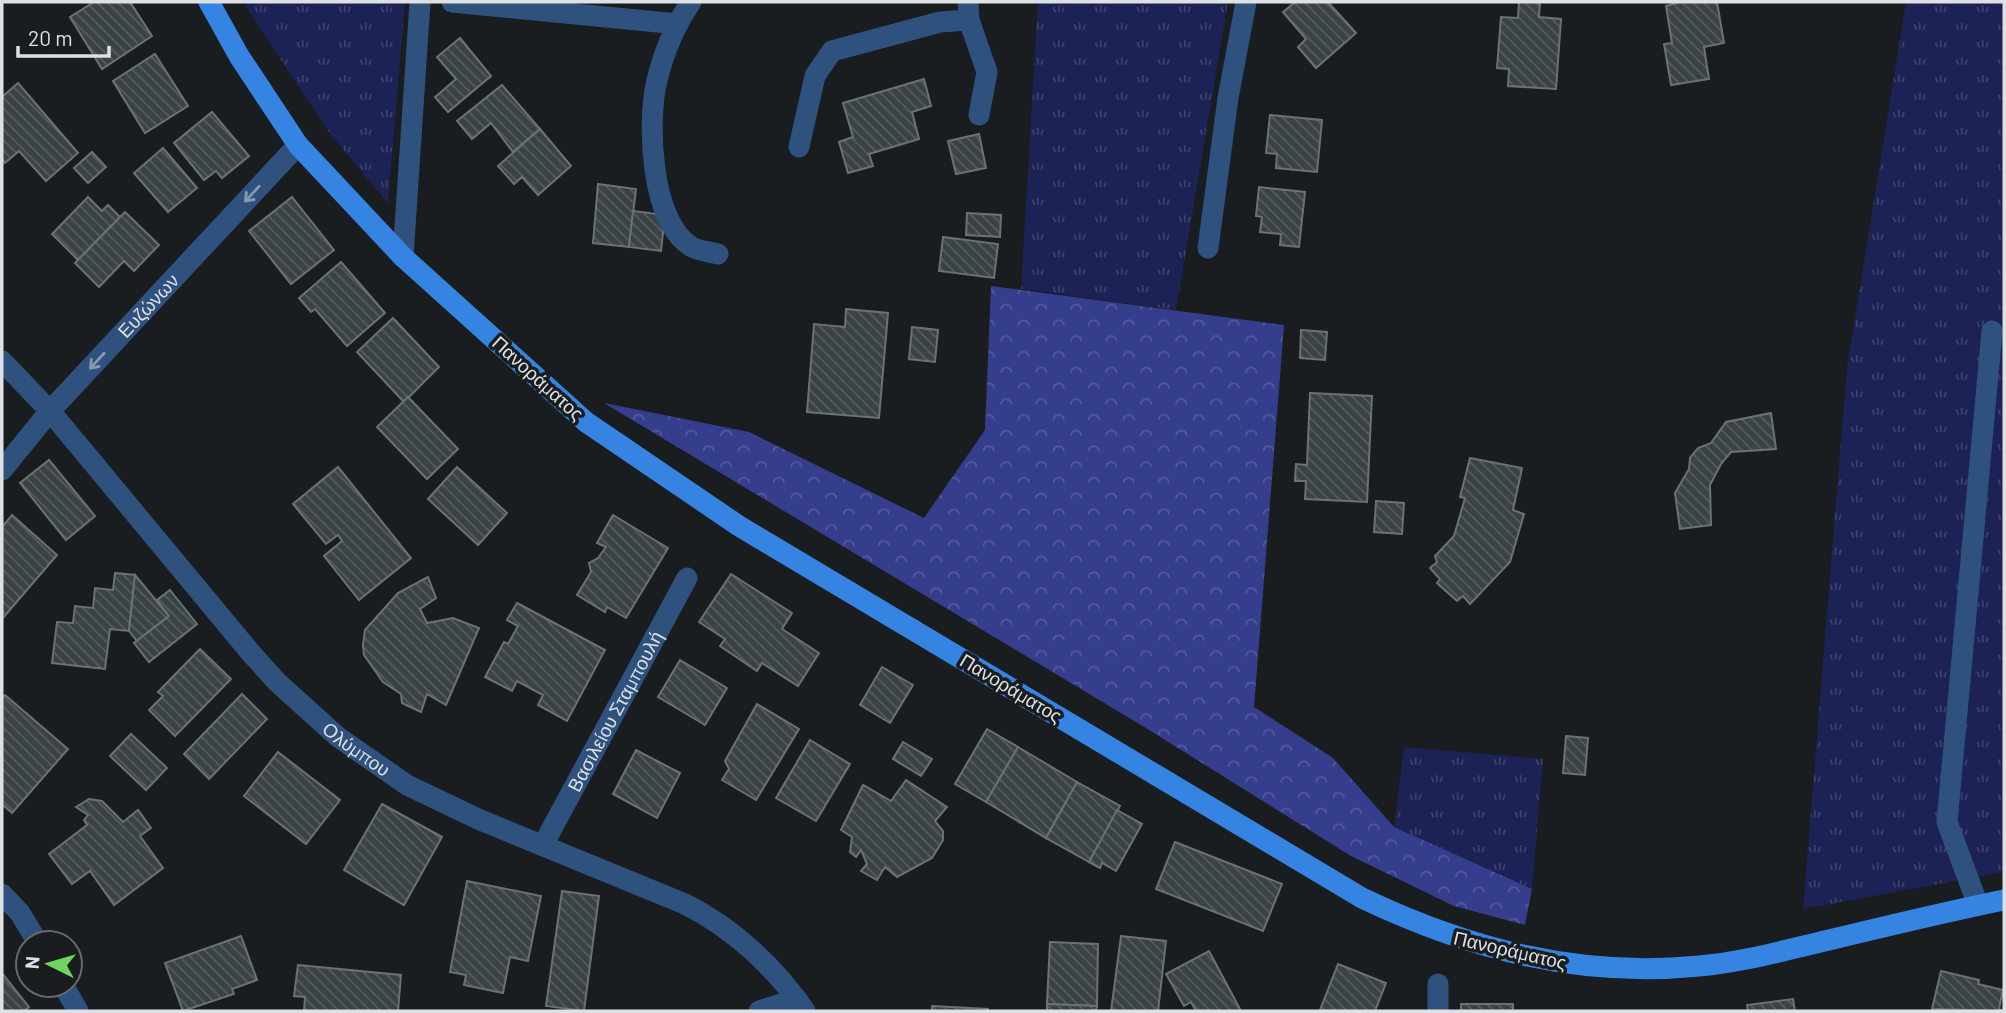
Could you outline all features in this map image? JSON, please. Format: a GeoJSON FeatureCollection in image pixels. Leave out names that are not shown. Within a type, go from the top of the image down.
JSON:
{"type":"FeatureCollection","features":[{"type":"Feature","properties":{"kind":"main road","name":"Πανοράματος"},"geometry":{"type":"LineString","coordinates":[[209,2],[239,55],[298,145],[404,257],[586,422],[739,526],[1362,898],[1433,930],[1493,950],[1557,963],[1667,968],[1765,955],[2004,900]]}},
{"type":"Feature","properties":{"kind":"street"},"geometry":{"type":"LineString","coordinates":[[404,257],[420,2]]}},
{"type":"Feature","properties":{"kind":"street"},"geometry":{"type":"LineString","coordinates":[[452,2],[678,24]]}},
{"type":"Feature","properties":{"kind":"street"},"geometry":{"type":"LineString","coordinates":[[691,2],[667,45],[656,83],[654,148],[658,188],[669,223],[691,246],[718,254]]}},
{"type":"Feature","properties":{"kind":"street"},"geometry":{"type":"LineString","coordinates":[[1208,248],[1228,98],[1246,2]]}},
{"type":"Feature","properties":{"kind":"street"},"geometry":{"type":"LineString","coordinates":[[799,147],[816,76],[832,51],[940,22],[969,11],[987,72],[979,115]]}},
{"type":"Feature","properties":{"kind":"street","name":"Ευζώνων"},"geometry":{"type":"LineString","coordinates":[[2,470],[50,411],[298,145]]}},
{"type":"Feature","properties":{"kind":"street"},"geometry":{"type":"LineString","coordinates":[[1978,905],[1947,822],[1992,331]]}},
{"type":"Feature","properties":{"kind":"street","name":"Ολύμπου"},"geometry":{"type":"LineString","coordinates":[[2,361],[50,411],[250,652],[277,682],[338,737],[384,772],[429,797],[685,904],[713,919],[755,954],[801,1005]]}},
{"type":"Feature","properties":{"kind":"street","name":"Βασιλείου Σταμπουλή"},"geometry":{"type":"LineString","coordinates":[[543,845],[687,578]]}},
{"type":"Feature","properties":{"kind":"street"},"geometry":{"type":"LineString","coordinates":[[2,894],[20,913],[30,929]]}},
{"type":"Feature","properties":{"kind":"street"},"geometry":{"type":"LineString","coordinates":[[1438,984],[1438,1011]]}},
{"type":"Feature","properties":{"kind":"street"},"geometry":{"type":"LineString","coordinates":[[759,1011],[801,1005]]}},
{"type":"Feature","properties":{"kind":"green space"},"geometry":{"type":"Polygon","coordinates":[[[243,2],[405,2],[388,203],[331,135],[243,2]]]}},
{"type":"Feature","properties":{"kind":"green space"},"geometry":{"type":"Polygon","coordinates":[[[1038,2],[1228,2],[1176,310],[1021,289],[1038,2]]]}},
{"type":"Feature","properties":{"kind":"green space"},"geometry":{"type":"Polygon","coordinates":[[[1906,2],[2004,2],[2004,872],[1803,909],[1847,368],[1906,2]]]}},
{"type":"Feature","properties":{"kind":"green space"},"geometry":{"type":"Polygon","coordinates":[[[991,286],[1284,325],[1254,707],[1333,758],[1394,827],[1532,889],[1525,925],[1454,906],[1351,856],[1146,728],[604,403],[749,432],[924,518],[985,430],[991,286]]]}},
{"type":"Feature","properties":{"kind":"green space"},"geometry":{"type":"Polygon","coordinates":[[[1404,747],[1543,759],[1532,889],[1394,827],[1404,747]]]}},
{"type":"Feature","properties":{"kind":"building"},"geometry":{"type":"Polygon","coordinates":[[[94,2],[130,2],[152,36],[102,69],[70,17],[94,2]]]}},
{"type":"Feature","properties":{"kind":"building"},"geometry":{"type":"Polygon","coordinates":[[[1295,2],[1328,2],[1356,33],[1316,68],[1298,47],[1306,39],[1283,12],[1295,2]]]}},
{"type":"Feature","properties":{"kind":"building"},"geometry":{"type":"Polygon","coordinates":[[[1519,2],[1540,2],[1539,17],[1561,19],[1556,89],[1508,86],[1509,69],[1497,68],[1501,17],[1518,18],[1519,2]]]}},
{"type":"Feature","properties":{"kind":"building"},"geometry":{"type":"Polygon","coordinates":[[[1680,2],[1717,2],[1724,43],[1704,47],[1709,79],[1671,85],[1664,44],[1672,43],[1666,6],[1680,2]]]}},
{"type":"Feature","properties":{"kind":"building"},"geometry":{"type":"Polygon","coordinates":[[[460,38],[491,76],[448,112],[435,97],[456,79],[437,57],[460,38]]]}},
{"type":"Feature","properties":{"kind":"building"},"geometry":{"type":"Polygon","coordinates":[[[155,54],[188,106],[145,133],[113,81],[155,54]]]}},
{"type":"Feature","properties":{"kind":"building"},"geometry":{"type":"Polygon","coordinates":[[[924,79],[931,106],[912,112],[919,139],[869,154],[873,166],[848,173],[839,142],[853,137],[843,103],[924,79]]]}},
{"type":"Feature","properties":{"kind":"building"},"geometry":{"type":"Polygon","coordinates":[[[18,83],[78,153],[46,181],[19,151],[5,163],[2,159],[2,97],[18,83]]]}},
{"type":"Feature","properties":{"kind":"building"},"geometry":{"type":"Polygon","coordinates":[[[502,85],[540,129],[513,152],[491,123],[472,139],[457,121],[502,85]]]}},
{"type":"Feature","properties":{"kind":"building"},"geometry":{"type":"Polygon","coordinates":[[[212,112],[249,156],[222,178],[216,171],[204,180],[174,143],[212,112]]]}},
{"type":"Feature","properties":{"kind":"building"},"geometry":{"type":"Polygon","coordinates":[[[1270,115],[1322,120],[1317,172],[1276,168],[1277,154],[1266,153],[1270,115]]]}},
{"type":"Feature","properties":{"kind":"building"},"geometry":{"type":"Polygon","coordinates":[[[540,129],[571,166],[538,195],[522,177],[514,184],[498,166],[540,129]]]}},
{"type":"Feature","properties":{"kind":"building"},"geometry":{"type":"Polygon","coordinates":[[[979,134],[986,168],[956,174],[948,141],[979,134]]]}},
{"type":"Feature","properties":{"kind":"building"},"geometry":{"type":"Polygon","coordinates":[[[163,148],[197,188],[168,212],[134,173],[163,148]]]}},
{"type":"Feature","properties":{"kind":"building"},"geometry":{"type":"Polygon","coordinates":[[[92,152],[106,167],[88,183],[74,168],[92,152]]]}},
{"type":"Feature","properties":{"kind":"building"},"geometry":{"type":"Polygon","coordinates":[[[598,184],[636,189],[629,247],[593,243],[598,184]]]}},
{"type":"Feature","properties":{"kind":"building"},"geometry":{"type":"Polygon","coordinates":[[[1259,187],[1305,192],[1299,247],[1280,245],[1281,234],[1260,232],[1262,217],[1256,216],[1259,187]]]}},
{"type":"Feature","properties":{"kind":"building"},"geometry":{"type":"Polygon","coordinates":[[[88,197],[102,211],[108,205],[120,217],[78,260],[52,234],[88,197]]]}},
{"type":"Feature","properties":{"kind":"building"},"geometry":{"type":"Polygon","coordinates":[[[292,197],[334,250],[291,284],[249,231],[292,197]]]}},
{"type":"Feature","properties":{"kind":"building"},"geometry":{"type":"Polygon","coordinates":[[[633,211],[665,215],[661,251],[629,247],[633,211]]]}},
{"type":"Feature","properties":{"kind":"building"},"geometry":{"type":"Polygon","coordinates":[[[125,212],[159,245],[134,271],[124,261],[99,287],[75,263],[125,212]]]}},
{"type":"Feature","properties":{"kind":"building"},"geometry":{"type":"Polygon","coordinates":[[[967,213],[1001,215],[1000,237],[966,235],[967,213]]]}},
{"type":"Feature","properties":{"kind":"building"},"geometry":{"type":"Polygon","coordinates":[[[943,237],[998,244],[994,278],[939,271],[943,237]]]}},
{"type":"Feature","properties":{"kind":"building"},"geometry":{"type":"Polygon","coordinates":[[[341,262],[385,313],[347,346],[315,309],[311,312],[299,298],[341,262]]]}},
{"type":"Feature","properties":{"kind":"building"},"geometry":{"type":"Polygon","coordinates":[[[846,309],[888,313],[879,418],[807,412],[814,324],[845,327],[846,309]]]}},
{"type":"Feature","properties":{"kind":"building"},"geometry":{"type":"Polygon","coordinates":[[[393,318],[439,367],[404,402],[357,352],[393,318]]]}},
{"type":"Feature","properties":{"kind":"building"},"geometry":{"type":"Polygon","coordinates":[[[912,327],[938,330],[935,362],[909,359],[912,327]]]}},
{"type":"Feature","properties":{"kind":"building"},"geometry":{"type":"Polygon","coordinates":[[[1301,330],[1327,332],[1325,360],[1300,358],[1301,330]]]}},
{"type":"Feature","properties":{"kind":"building"},"geometry":{"type":"Polygon","coordinates":[[[1310,393],[1372,396],[1367,502],[1305,499],[1306,481],[1295,481],[1296,464],[1307,465],[1310,393]]]}},
{"type":"Feature","properties":{"kind":"building"},"geometry":{"type":"Polygon","coordinates":[[[408,397],[458,449],[427,479],[377,427],[408,397]]]}},
{"type":"Feature","properties":{"kind":"building"},"geometry":{"type":"Polygon","coordinates":[[[1771,413],[1776,449],[1731,452],[1710,485],[1711,525],[1680,529],[1675,493],[1689,469],[1690,458],[1698,448],[1711,443],[1726,422],[1771,413]]]}},
{"type":"Feature","properties":{"kind":"building"},"geometry":{"type":"Polygon","coordinates":[[[1470,458],[1522,468],[1513,510],[1524,514],[1510,562],[1470,604],[1463,596],[1457,601],[1437,583],[1440,579],[1430,568],[1437,562],[1435,556],[1454,536],[1465,498],[1460,497],[1470,458]]]}},
{"type":"Feature","properties":{"kind":"building"},"geometry":{"type":"Polygon","coordinates":[[[49,460],[95,516],[66,540],[20,483],[49,460]]]}},
{"type":"Feature","properties":{"kind":"building"},"geometry":{"type":"Polygon","coordinates":[[[338,467],[411,558],[359,600],[324,556],[342,541],[338,535],[326,544],[293,504],[338,467]]]}},
{"type":"Feature","properties":{"kind":"building"},"geometry":{"type":"Polygon","coordinates":[[[457,467],[507,513],[478,545],[428,499],[457,467]]]}},
{"type":"Feature","properties":{"kind":"building"},"geometry":{"type":"Polygon","coordinates":[[[1376,501],[1404,503],[1402,534],[1374,532],[1376,501]]]}},
{"type":"Feature","properties":{"kind":"building"},"geometry":{"type":"Polygon","coordinates":[[[12,515],[57,555],[2,619],[2,527],[12,515]]]}},
{"type":"Feature","properties":{"kind":"building"},"geometry":{"type":"Polygon","coordinates":[[[613,515],[668,548],[626,618],[607,607],[605,612],[577,595],[591,572],[589,563],[598,558],[606,547],[597,543],[613,515]]]}},
{"type":"Feature","properties":{"kind":"building"},"geometry":{"type":"Polygon","coordinates":[[[115,573],[135,575],[129,631],[110,629],[105,669],[52,663],[57,622],[73,623],[75,606],[93,608],[95,588],[113,590],[115,573]]]}},
{"type":"Feature","properties":{"kind":"building"},"geometry":{"type":"Polygon","coordinates":[[[731,574],[792,613],[782,629],[819,653],[798,686],[762,663],[757,671],[720,646],[725,639],[699,622],[731,574]]]}},
{"type":"Feature","properties":{"kind":"building"},"geometry":{"type":"Polygon","coordinates":[[[135,575],[169,616],[137,641],[129,631],[135,575]]]}},
{"type":"Feature","properties":{"kind":"building"},"geometry":{"type":"Polygon","coordinates":[[[428,577],[436,598],[420,609],[427,623],[453,618],[479,628],[446,705],[427,694],[421,712],[402,703],[401,694],[383,682],[364,655],[363,645],[365,630],[398,593],[428,577]]]}},
{"type":"Feature","properties":{"kind":"building"},"geometry":{"type":"Polygon","coordinates":[[[170,590],[197,624],[149,662],[134,643],[169,616],[157,600],[170,590]]]}},
{"type":"Feature","properties":{"kind":"building"},"geometry":{"type":"Polygon","coordinates":[[[517,603],[605,650],[567,721],[538,705],[543,695],[517,681],[512,691],[485,677],[504,642],[508,644],[518,626],[507,620],[517,603]]]}},
{"type":"Feature","properties":{"kind":"building"},"geometry":{"type":"Polygon","coordinates":[[[200,649],[231,679],[175,736],[149,710],[163,696],[158,692],[200,649]]]}},
{"type":"Feature","properties":{"kind":"building"},"geometry":{"type":"Polygon","coordinates":[[[680,660],[727,688],[705,725],[658,697],[680,660]]]}},
{"type":"Feature","properties":{"kind":"building"},"geometry":{"type":"Polygon","coordinates":[[[882,667],[913,685],[890,723],[860,705],[882,667]]]}},
{"type":"Feature","properties":{"kind":"building"},"geometry":{"type":"Polygon","coordinates":[[[242,694],[267,719],[209,779],[184,754],[242,694]]]}},
{"type":"Feature","properties":{"kind":"building"},"geometry":{"type":"Polygon","coordinates":[[[5,695],[68,749],[12,813],[2,804],[2,698],[5,695]]]}},
{"type":"Feature","properties":{"kind":"building"},"geometry":{"type":"Polygon","coordinates":[[[757,704],[799,729],[756,800],[722,780],[729,769],[725,761],[757,704]]]}},
{"type":"Feature","properties":{"kind":"building"},"geometry":{"type":"Polygon","coordinates":[[[987,729],[1018,747],[986,802],[955,784],[987,729]]]}},
{"type":"Feature","properties":{"kind":"building"},"geometry":{"type":"Polygon","coordinates":[[[131,734],[167,768],[146,790],[110,756],[131,734]]]}},
{"type":"Feature","properties":{"kind":"building"},"geometry":{"type":"Polygon","coordinates":[[[1566,736],[1588,738],[1585,775],[1563,773],[1566,736]]]}},
{"type":"Feature","properties":{"kind":"building"},"geometry":{"type":"Polygon","coordinates":[[[810,740],[850,764],[816,821],[776,798],[810,740]]]}},
{"type":"Feature","properties":{"kind":"building"},"geometry":{"type":"Polygon","coordinates":[[[903,742],[932,759],[921,776],[893,759],[903,742]]]}},
{"type":"Feature","properties":{"kind":"building"},"geometry":{"type":"Polygon","coordinates":[[[1018,747],[1077,782],[1046,838],[986,802],[1018,747]]]}},
{"type":"Feature","properties":{"kind":"building"},"geometry":{"type":"Polygon","coordinates":[[[636,750],[680,773],[657,818],[613,794],[636,750]]]}},
{"type":"Feature","properties":{"kind":"building"},"geometry":{"type":"Polygon","coordinates":[[[278,752],[340,800],[306,844],[244,796],[278,752]]]}},
{"type":"Feature","properties":{"kind":"building"},"geometry":{"type":"Polygon","coordinates":[[[906,780],[947,807],[935,821],[943,831],[943,840],[932,858],[897,877],[885,867],[877,880],[861,871],[867,864],[861,850],[856,857],[850,852],[852,837],[841,830],[863,785],[891,801],[906,780]]]}},
{"type":"Feature","properties":{"kind":"building"},"geometry":{"type":"Polygon","coordinates":[[[1077,782],[1120,806],[1089,862],[1046,838],[1077,782]]]}},
{"type":"Feature","properties":{"kind":"building"},"geometry":{"type":"Polygon","coordinates":[[[89,799],[102,801],[123,822],[138,810],[151,828],[140,836],[163,868],[114,905],[90,871],[72,884],[49,854],[87,825],[84,820],[88,815],[76,807],[89,799]]]}},
{"type":"Feature","properties":{"kind":"building"},"geometry":{"type":"Polygon","coordinates":[[[382,804],[442,837],[404,905],[344,870],[382,804]]]}},
{"type":"Feature","properties":{"kind":"building"},"geometry":{"type":"Polygon","coordinates":[[[1117,810],[1142,824],[1116,871],[1102,863],[1100,868],[1089,862],[1117,810]]]}},
{"type":"Feature","properties":{"kind":"building"},"geometry":{"type":"Polygon","coordinates":[[[1175,842],[1282,884],[1263,931],[1156,889],[1175,842]]]}},
{"type":"Feature","properties":{"kind":"building"},"geometry":{"type":"Polygon","coordinates":[[[467,881],[541,896],[528,961],[510,957],[503,993],[464,985],[466,975],[450,972],[467,881]]]}},
{"type":"Feature","properties":{"kind":"building"},"geometry":{"type":"Polygon","coordinates":[[[562,891],[599,896],[584,1011],[546,1006],[562,891]]]}},
{"type":"Feature","properties":{"kind":"building"},"geometry":{"type":"Polygon","coordinates":[[[241,936],[257,980],[232,989],[234,994],[183,1011],[165,963],[241,936]]]}},
{"type":"Feature","properties":{"kind":"building"},"geometry":{"type":"Polygon","coordinates":[[[1121,936],[1166,941],[1158,1011],[1111,1011],[1121,936]]]}},
{"type":"Feature","properties":{"kind":"building"},"geometry":{"type":"Polygon","coordinates":[[[1050,942],[1098,944],[1097,1006],[1047,1004],[1050,942]]]}},
{"type":"Feature","properties":{"kind":"building"},"geometry":{"type":"Polygon","coordinates":[[[1209,951],[1241,1011],[1196,1011],[1191,1002],[1184,1006],[1166,974],[1209,951]]]}},
{"type":"Feature","properties":{"kind":"building"},"geometry":{"type":"Polygon","coordinates":[[[1338,964],[1386,983],[1375,1011],[1320,1010],[1338,964]]]}},
{"type":"Feature","properties":{"kind":"building"},"geometry":{"type":"Polygon","coordinates":[[[298,965],[401,975],[398,1011],[304,1011],[305,997],[294,996],[298,965]]]}},
{"type":"Feature","properties":{"kind":"building"},"geometry":{"type":"Polygon","coordinates":[[[1941,971],[1979,980],[1978,984],[2003,990],[1999,1009],[2004,1011],[1932,1009],[1941,971]]]}},
{"type":"Feature","properties":{"kind":"building"},"geometry":{"type":"Polygon","coordinates":[[[2,973],[14,988],[14,999],[23,999],[29,1007],[24,1011],[2,1011],[2,973]]]}},
{"type":"Feature","properties":{"kind":"building"},"geometry":{"type":"Polygon","coordinates":[[[1793,999],[1795,1011],[1748,1011],[1747,1005],[1793,999]]]}},
{"type":"Feature","properties":{"kind":"building"},"geometry":{"type":"Polygon","coordinates":[[[1047,1004],[1097,1006],[1096,1011],[1047,1011],[1047,1004]]]}},
{"type":"Feature","properties":{"kind":"building"},"geometry":{"type":"Polygon","coordinates":[[[1461,1004],[1513,1004],[1513,1011],[1461,1011],[1461,1004]]]}},
{"type":"Feature","properties":{"kind":"building"},"geometry":{"type":"Polygon","coordinates":[[[932,1006],[988,1009],[988,1011],[932,1011],[932,1006]]]}}]}
